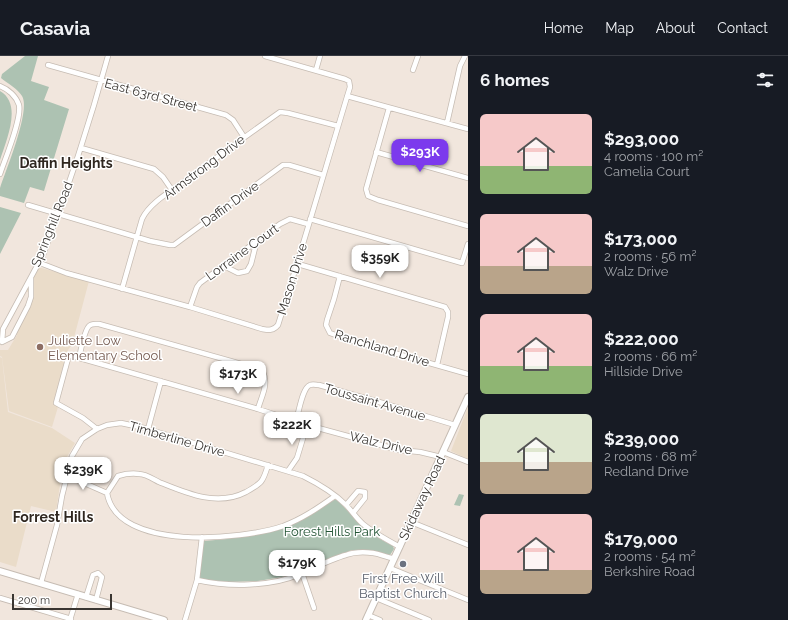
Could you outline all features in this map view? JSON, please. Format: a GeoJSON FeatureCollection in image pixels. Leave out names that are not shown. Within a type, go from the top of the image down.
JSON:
{"type":"FeatureCollection","features":[{"type":"Feature","properties":{"kind":"main road","name":"Skidaway Road"},"geometry":{"type":"LineString","coordinates":[[367,617],[468,397]]}},
{"type":"Feature","properties":{"kind":"main road"},"geometry":{"type":"LineString","coordinates":[[0,570],[164,620]]}},
{"type":"Feature","properties":{"kind":"street","name":"Springhill Road"},"geometry":{"type":"LineString","coordinates":[[30,278],[30,297],[28,306],[12,337],[2,342],[3,329],[30,278],[40,263],[59,215],[81,148],[108,56]]}},
{"type":"Feature","properties":{"kind":"street"},"geometry":{"type":"LineString","coordinates":[[264,56],[316,70],[320,56]]}},
{"type":"Feature","properties":{"kind":"street"},"geometry":{"type":"LineString","coordinates":[[413,70],[418,56]]}},
{"type":"Feature","properties":{"kind":"street"},"geometry":{"type":"LineString","coordinates":[[447,123],[460,66],[465,56]]}},
{"type":"Feature","properties":{"kind":"street","name":"East 63rd Street"},"geometry":{"type":"LineString","coordinates":[[48,65],[226,115],[233,120],[244,137]]}},
{"type":"Feature","properties":{"kind":"street","name":"Mason Drive"},"geometry":{"type":"LineString","coordinates":[[40,263],[66,273],[190,307],[262,329],[275,329],[278,325],[298,264],[309,221],[350,86],[349,82],[345,79],[316,70]]}},
{"type":"Feature","properties":{"kind":"street"},"geometry":{"type":"LineString","coordinates":[[0,86],[6,88],[13,95],[19,105],[19,116],[0,174]]}},
{"type":"Feature","properties":{"kind":"street"},"geometry":{"type":"LineString","coordinates":[[347,96],[468,129]]}},
{"type":"Feature","properties":{"kind":"street"},"geometry":{"type":"LineString","coordinates":[[389,108],[366,189],[368,196],[468,226]]}},
{"type":"Feature","properties":{"kind":"street","name":"Armstrong Drive"},"geometry":{"type":"LineString","coordinates":[[122,289],[136,237],[145,213],[172,190],[280,112],[338,126]]}},
{"type":"Feature","properties":{"kind":"street"},"geometry":{"type":"LineString","coordinates":[[81,148],[154,169],[163,177],[172,190]]}},
{"type":"Feature","properties":{"kind":"street"},"geometry":{"type":"LineString","coordinates":[[376,152],[468,178]]}},
{"type":"Feature","properties":{"kind":"street","name":"Daffin Drive"},"geometry":{"type":"LineString","coordinates":[[136,237],[170,246],[174,245],[283,165],[289,164],[323,175]]}},
{"type":"Feature","properties":{"kind":"street"},"geometry":{"type":"LineString","coordinates":[[28,205],[136,237]]}},
{"type":"Feature","properties":{"kind":"street","name":"Lorraine Court"},"geometry":{"type":"LineString","coordinates":[[190,307],[197,287],[200,283],[280,224],[290,219],[309,221],[462,263],[468,244]]}},
{"type":"Feature","properties":{"kind":"street"},"geometry":{"type":"LineString","coordinates":[[224,266],[238,273],[247,271],[251,264],[256,244],[255,242]]}},
{"type":"Feature","properties":{"kind":"street"},"geometry":{"type":"LineString","coordinates":[[298,264],[445,307],[448,312],[448,317],[437,365]]}},
{"type":"Feature","properties":{"kind":"street","name":"Ranchland Drive"},"geometry":{"type":"LineString","coordinates":[[340,276],[326,325],[330,333],[349,340],[468,374]]}},
{"type":"Feature","properties":{"kind":"street"},"geometry":{"type":"LineString","coordinates":[[97,429],[83,418],[56,403],[68,355],[79,358],[86,330],[93,324],[99,324],[256,368],[264,372],[264,392],[258,409]]}},
{"type":"Feature","properties":{"kind":"street","name":"Walz Drive"},"geometry":{"type":"LineString","coordinates":[[79,358],[296,420],[307,425],[399,450],[442,454],[468,462]]}},
{"type":"Feature","properties":{"kind":"street"},"geometry":{"type":"LineString","coordinates":[[148,430],[161,382]]}},
{"type":"Feature","properties":{"kind":"street","name":"Toussaint Avenue"},"geometry":{"type":"LineString","coordinates":[[296,420],[303,395],[307,387],[311,384],[379,402],[455,425]]}},
{"type":"Feature","properties":{"kind":"street","name":"Timberline Drive"},"geometry":{"type":"LineString","coordinates":[[41,583],[57,525],[66,475],[72,456],[82,439],[97,429],[121,423],[303,476],[320,484],[346,505],[367,527],[400,547]]}},
{"type":"Feature","properties":{"kind":"street"},"geometry":{"type":"LineString","coordinates":[[288,471],[297,458],[307,425]]}},
{"type":"Feature","properties":{"kind":"street"},"geometry":{"type":"LineString","coordinates":[[107,493],[118,476],[126,474],[141,474],[179,490],[202,497],[220,499],[242,494],[255,487],[264,480],[268,465]]}},
{"type":"Feature","properties":{"kind":"street"},"geometry":{"type":"LineString","coordinates":[[66,475],[107,493],[110,503],[115,510],[133,525],[163,535],[188,537],[234,536],[267,531],[315,511],[336,496]]}},
{"type":"Feature","properties":{"kind":"street"},"geometry":{"type":"LineString","coordinates":[[346,505],[358,490],[365,492],[365,498],[353,513]]}},
{"type":"Feature","properties":{"kind":"street"},"geometry":{"type":"LineString","coordinates":[[411,522],[468,545]]}},
{"type":"Feature","properties":{"kind":"street"},"geometry":{"type":"LineString","coordinates":[[185,620],[197,580],[202,537]]}},
{"type":"Feature","properties":{"kind":"street"},"geometry":{"type":"LineString","coordinates":[[197,580],[219,584],[260,583],[282,580],[346,555],[372,553],[394,558]]}},
{"type":"Feature","properties":{"kind":"street"},"geometry":{"type":"LineString","coordinates":[[390,568],[468,600]]}},
{"type":"Feature","properties":{"kind":"street"},"geometry":{"type":"LineString","coordinates":[[86,597],[94,575],[98,573],[102,578],[96,600]]}},
{"type":"Feature","properties":{"kind":"street"},"geometry":{"type":"LineString","coordinates":[[302,573],[314,608]]}},
{"type":"Feature","properties":{"kind":"street"},"geometry":{"type":"LineString","coordinates":[[0,598],[70,619],[78,594]]}},
{"type":"Feature","properties":{"kind":"street"},"geometry":{"type":"LineString","coordinates":[[376,598],[429,620]]}},
{"type":"Feature","properties":{"kind":"street"},"geometry":{"type":"LineString","coordinates":[[367,617],[380,620]]}},
{"type":"Feature","properties":{"kind":"shaded area","name":"Juliette Low Elementary School"},"geometry":{"type":"Polygon","coordinates":[[[38,267],[89,281],[72,345],[68,350],[54,400],[58,407],[52,427],[9,411],[2,357],[0,356],[0,350],[8,350],[17,335],[12,332],[27,304],[29,293],[26,291],[38,267]]]}},
{"type":"Feature","properties":{"kind":"shaded area"},"geometry":{"type":"Polygon","coordinates":[[[0,357],[2,358],[8,412],[52,428],[75,443],[67,457],[61,478],[56,512],[31,506],[16,567],[0,562],[0,357]]]}},
{"type":"Feature","properties":{"kind":"shaded area"},"geometry":{"type":"Polygon","coordinates":[[[468,407],[468,459],[451,451],[468,407]]]}},
{"type":"Feature","properties":{"kind":"green space"},"geometry":{"type":"Polygon","coordinates":[[[25,56],[38,56],[31,81],[49,87],[44,100],[69,109],[44,191],[30,187],[24,203],[0,196],[0,188],[21,127],[24,103],[20,93],[1,78],[2,74],[25,56]]]}},
{"type":"Feature","properties":{"kind":"green space"},"geometry":{"type":"Polygon","coordinates":[[[0,91],[7,97],[11,105],[12,114],[9,133],[0,160],[0,91]]]}},
{"type":"Feature","properties":{"kind":"green space"},"geometry":{"type":"Polygon","coordinates":[[[0,207],[21,213],[0,254],[0,207]]]}},
{"type":"Feature","properties":{"kind":"green space"},"geometry":{"type":"Polygon","coordinates":[[[459,494],[464,495],[460,506],[454,505],[459,494]]]}},
{"type":"Feature","properties":{"kind":"green space","name":"Forest Hills Park"},"geometry":{"type":"Polygon","coordinates":[[[334,500],[337,500],[370,532],[393,546],[394,549],[390,555],[366,550],[352,550],[309,568],[282,577],[258,581],[229,582],[199,579],[204,541],[227,539],[273,530],[309,515],[334,500]]]}},
{"type":"Feature","properties":{"kind":"place","name":"Juliette Low Elementary School"},"geometry":{"type":"Point","coordinates":[40,347]}},
{"type":"Feature","properties":{"kind":"place","name":"First Free Will Baptist Church"},"geometry":{"type":"Point","coordinates":[403,564]}},
{"type":"Feature","properties":{"kind":"district","name":"Daffin Heights"},"geometry":{"type":"Point","coordinates":[66,163]}},
{"type":"Feature","properties":{"kind":"district","name":"Forrest Hills"},"geometry":{"type":"Point","coordinates":[53,517]}}]}
